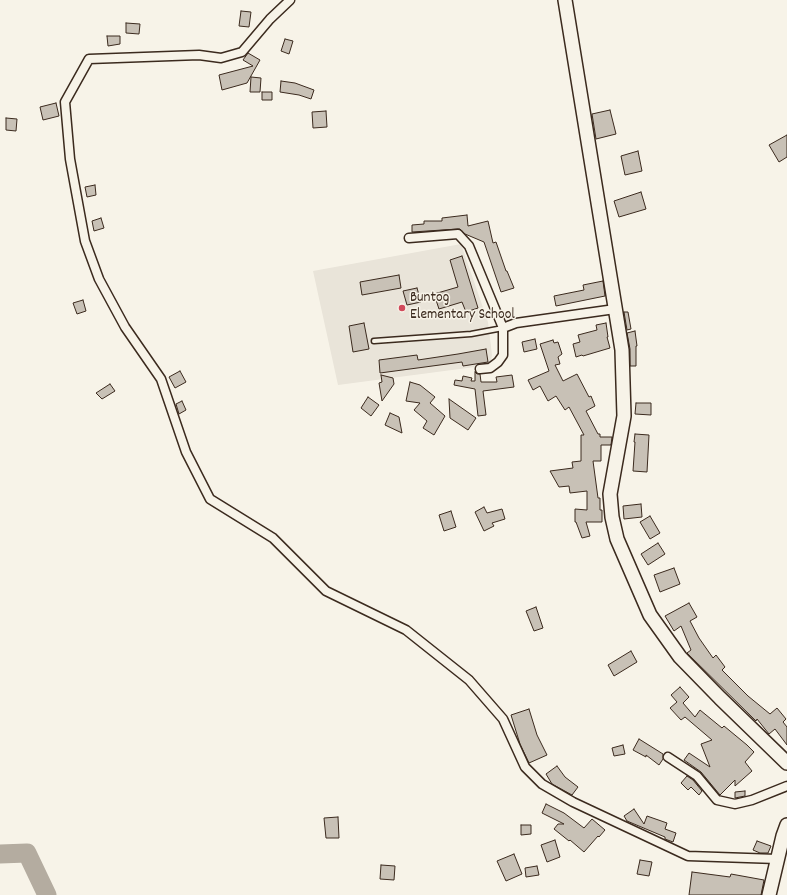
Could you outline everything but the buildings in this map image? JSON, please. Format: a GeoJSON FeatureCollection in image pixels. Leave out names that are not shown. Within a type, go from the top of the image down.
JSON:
{"type":"FeatureCollection","features":[{"type":"Feature","properties":{"kind":"main road"},"geometry":{"type":"LineString","coordinates":[[565,0],[622,350],[624,416],[610,494],[612,517],[617,540],[650,615],[680,657],[787,763]]}},
{"type":"Feature","properties":{"kind":"main road"},"geometry":{"type":"LineString","coordinates":[[769,895],[777,859],[787,825]]}},
{"type":"Feature","properties":{"kind":"street"},"geometry":{"type":"LineString","coordinates":[[290,0],[270,19],[242,52],[221,58],[200,56],[89,59],[65,102],[70,159],[85,241],[99,279],[125,327],[161,379],[186,452],[210,499],[273,538],[326,591],[406,630],[469,680],[503,719],[525,767],[542,784],[573,802],[688,856],[777,859]]}},
{"type":"Feature","properties":{"kind":"street"},"geometry":{"type":"LineString","coordinates":[[409,238],[458,234],[469,246],[503,328],[503,355],[498,362],[490,368],[480,369]]}},
{"type":"Feature","properties":{"kind":"street"},"geometry":{"type":"LineString","coordinates":[[503,328],[516,323],[616,309]]}},
{"type":"Feature","properties":{"kind":"street"},"geometry":{"type":"LineString","coordinates":[[668,757],[696,776],[717,800],[735,804],[752,800],[787,786]]}},
{"type":"Feature","properties":{"kind":"lane"},"geometry":{"type":"LineString","coordinates":[[374,341],[471,334],[503,328]]}},
{"type":"Feature","properties":{"kind":"shaded area","name":"Buntog Elementary School"},"geometry":{"type":"Polygon","coordinates":[[[461,244],[488,322],[492,355],[490,365],[338,385],[313,271],[461,244]]]}},
{"type":"Feature","properties":{"kind":"waterway"},"geometry":{"type":"LineString","coordinates":[[0,854],[27,853],[47,895]]}},
{"type":"Feature","properties":{"kind":"place","name":"Buntog Elementary School"},"geometry":{"type":"Point","coordinates":[402,308]}}]}
